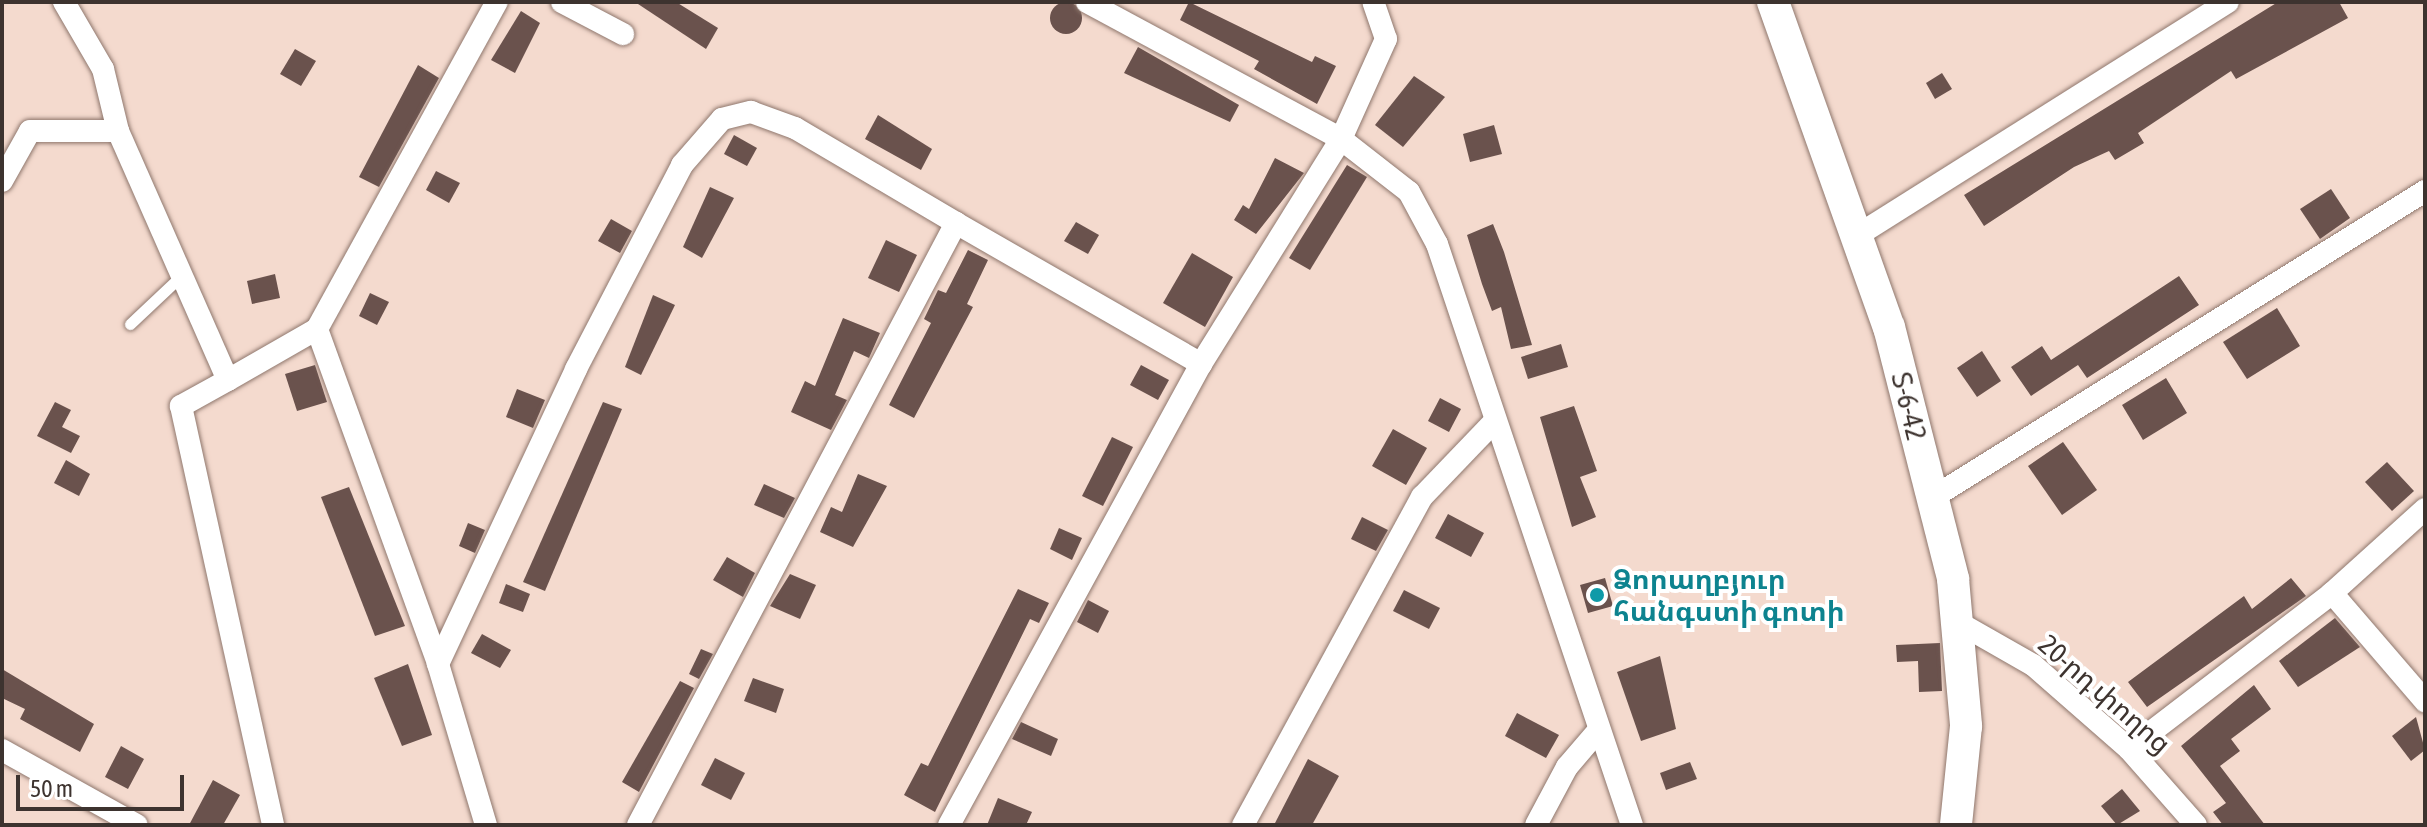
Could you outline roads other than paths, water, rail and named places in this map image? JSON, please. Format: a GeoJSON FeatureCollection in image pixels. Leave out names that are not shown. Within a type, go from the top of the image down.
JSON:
{"type":"FeatureCollection","features":[{"type":"Feature","properties":{"kind":"main road","name":"Տ-6-42"},"geometry":{"type":"LineString","coordinates":[[1773,2],[1858,235],[1932,498],[1961,624],[1966,726],[1956,825]]}},
{"type":"Feature","properties":{"kind":"street"},"geometry":{"type":"LineString","coordinates":[[64,2],[103,69],[118,131],[228,380]]}},
{"type":"Feature","properties":{"kind":"street"},"geometry":{"type":"LineString","coordinates":[[273,825],[181,406],[317,329],[497,2]]}},
{"type":"Feature","properties":{"kind":"street"},"geometry":{"type":"LineString","coordinates":[[562,2],[623,34]]}},
{"type":"Feature","properties":{"kind":"street"},"geometry":{"type":"LineString","coordinates":[[1087,2],[1341,139],[1409,192],[1437,244],[1596,733],[1632,825]]}},
{"type":"Feature","properties":{"kind":"street"},"geometry":{"type":"LineString","coordinates":[[949,825],[1201,364],[1341,139],[1386,39],[1373,2]]}},
{"type":"Feature","properties":{"kind":"street"},"geometry":{"type":"LineString","coordinates":[[1858,235],[2228,2]]}},
{"type":"Feature","properties":{"kind":"street"},"geometry":{"type":"LineString","coordinates":[[438,664],[675,179],[722,119],[751,112],[795,128],[1201,364]]}},
{"type":"Feature","properties":{"kind":"street"},"geometry":{"type":"LineString","coordinates":[[2,181],[30,131],[118,131]]}},
{"type":"Feature","properties":{"kind":"street"},"geometry":{"type":"LineString","coordinates":[[1932,498],[2425,191]]}},
{"type":"Feature","properties":{"kind":"street"},"geometry":{"type":"LineString","coordinates":[[638,825],[956,223]]}},
{"type":"Feature","properties":{"kind":"street"},"geometry":{"type":"LineString","coordinates":[[317,329],[438,664],[486,825]]}},
{"type":"Feature","properties":{"kind":"street"},"geometry":{"type":"LineString","coordinates":[[1243,825],[1422,497],[1493,423]]}},
{"type":"Feature","properties":{"kind":"street"},"geometry":{"type":"LineString","coordinates":[[2129,749],[2332,593],[2425,509]]}},
{"type":"Feature","properties":{"kind":"street"},"geometry":{"type":"LineString","coordinates":[[2332,593],[2425,701]]}},
{"type":"Feature","properties":{"kind":"street","name":"20-րդ փողոց"},"geometry":{"type":"LineString","coordinates":[[1961,624],[2033,665],[2129,749],[2196,825]]}},
{"type":"Feature","properties":{"kind":"street"},"geometry":{"type":"LineString","coordinates":[[1536,825],[1567,767],[1596,733]]}},
{"type":"Feature","properties":{"kind":"street"},"geometry":{"type":"LineString","coordinates":[[2,750],[137,825]]}},
{"type":"Feature","properties":{"kind":"lane"},"geometry":{"type":"LineString","coordinates":[[130,324],[182,275]]}},
{"type":"Feature","properties":{"kind":"place","name":"Ձորաղբյուր հանգստի գոտի"},"geometry":{"type":"Point","coordinates":[1597,595]}}]}
